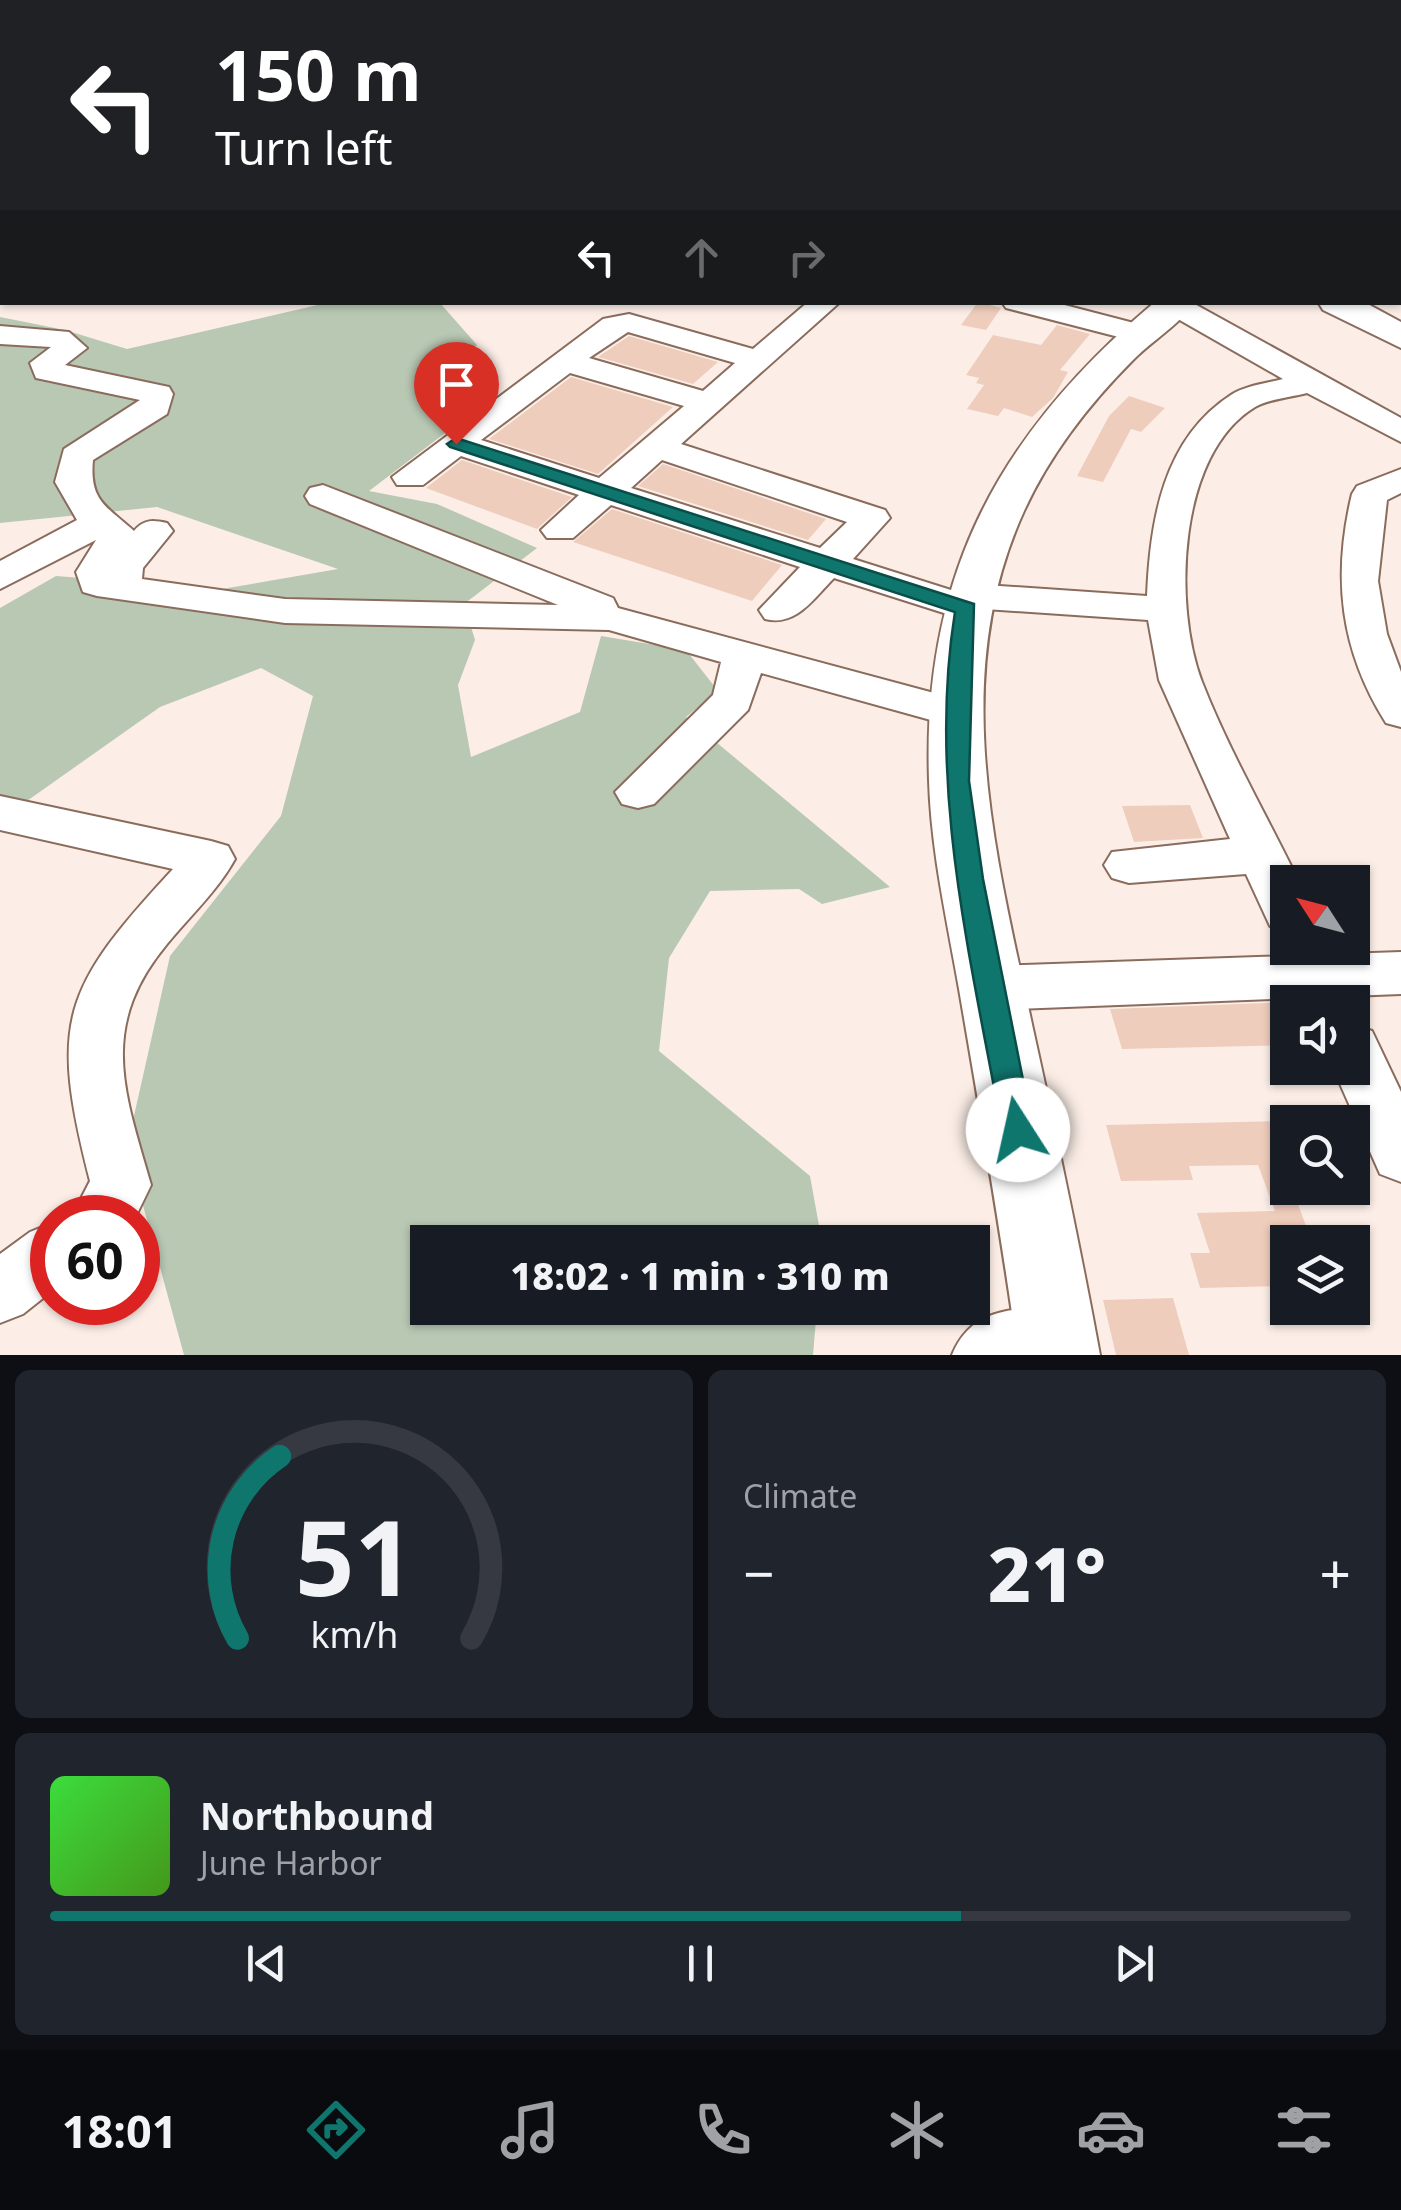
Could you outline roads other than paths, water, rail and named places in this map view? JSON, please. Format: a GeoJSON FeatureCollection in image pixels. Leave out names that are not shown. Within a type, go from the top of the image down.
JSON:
{"type":"FeatureCollection","features":[{"type":"Feature","properties":{"kind":"main road"},"geometry":{"type":"LineString","coordinates":[[1342,305],[1401,337]]}},
{"type":"Feature","properties":{"kind":"main road"},"geometry":{"type":"LineString","coordinates":[[1058,1347],[964,840],[957,781],[956,714],[968,602],[985,542],[1034,451],[1066,408],[1164,314]]}},
{"type":"Feature","properties":{"kind":"street"},"geometry":{"type":"LineString","coordinates":[[560,530],[822,305]]}},
{"type":"Feature","properties":{"kind":"street"},"geometry":{"type":"LineString","coordinates":[[1053,305],[1164,314],[1313,381],[1401,432]]}},
{"type":"Feature","properties":{"kind":"street"},"geometry":{"type":"LineString","coordinates":[[410,477],[614,325],[629,323],[758,360]]}},
{"type":"Feature","properties":{"kind":"street"},"geometry":{"type":"LineString","coordinates":[[0,335],[58,338],[72,348],[46,362],[46,370],[157,394],[154,407],[76,456],[73,482],[98,524],[118,536],[93,580],[122,588],[285,611],[610,618],[956,714]]}},
{"type":"Feature","properties":{"kind":"street"},"geometry":{"type":"LineString","coordinates":[[567,362],[709,403]]}},
{"type":"Feature","properties":{"kind":"street"},"geometry":{"type":"LineString","coordinates":[[1270,877],[1180,680],[1166,609],[1168,546],[1180,484],[1197,445],[1244,400],[1313,381]]}},
{"type":"Feature","properties":{"kind":"street"},"geometry":{"type":"LineString","coordinates":[[456,444],[828,562],[968,602],[1166,609]]}},
{"type":"Feature","properties":{"kind":"street"},"geometry":{"type":"LineString","coordinates":[[657,447],[872,518],[778,610]]}},
{"type":"Feature","properties":{"kind":"street"},"geometry":{"type":"LineString","coordinates":[[1401,480],[1370,494],[1357,579],[1363,635],[1401,713]]}},
{"type":"Feature","properties":{"kind":"street"},"geometry":{"type":"LineString","coordinates":[[323,496],[598,607],[610,618]]}},
{"type":"Feature","properties":{"kind":"street"},"geometry":{"type":"LineString","coordinates":[[0,577],[98,524]]}},
{"type":"Feature","properties":{"kind":"street"},"geometry":{"type":"LineString","coordinates":[[122,588],[124,566],[154,531]]}},
{"type":"Feature","properties":{"kind":"street"},"geometry":{"type":"LineString","coordinates":[[638,792],[733,700],[744,653]]}},
{"type":"Feature","properties":{"kind":"street"},"geometry":{"type":"LineString","coordinates":[[0,813],[211,859],[136,941],[115,968],[96,1006],[92,1056],[102,1120],[122,1185],[116,1195]]}},
{"type":"Feature","properties":{"kind":"street"},"geometry":{"type":"LineString","coordinates":[[1129,865],[1259,855]]}},
{"type":"Feature","properties":{"kind":"street"},"geometry":{"type":"LineString","coordinates":[[992,988],[1401,974]]}},
{"type":"Feature","properties":{"kind":"street"},"geometry":{"type":"LineString","coordinates":[[1369,1085],[1401,1155]]}},
{"type":"Feature","properties":{"kind":"street"},"geometry":{"type":"LineString","coordinates":[[0,1292],[30,1270]]}},
{"type":"Feature","properties":{"kind":"street"},"geometry":{"type":"LineString","coordinates":[[985,1355],[1002,1342],[1058,1347]]}}]}
